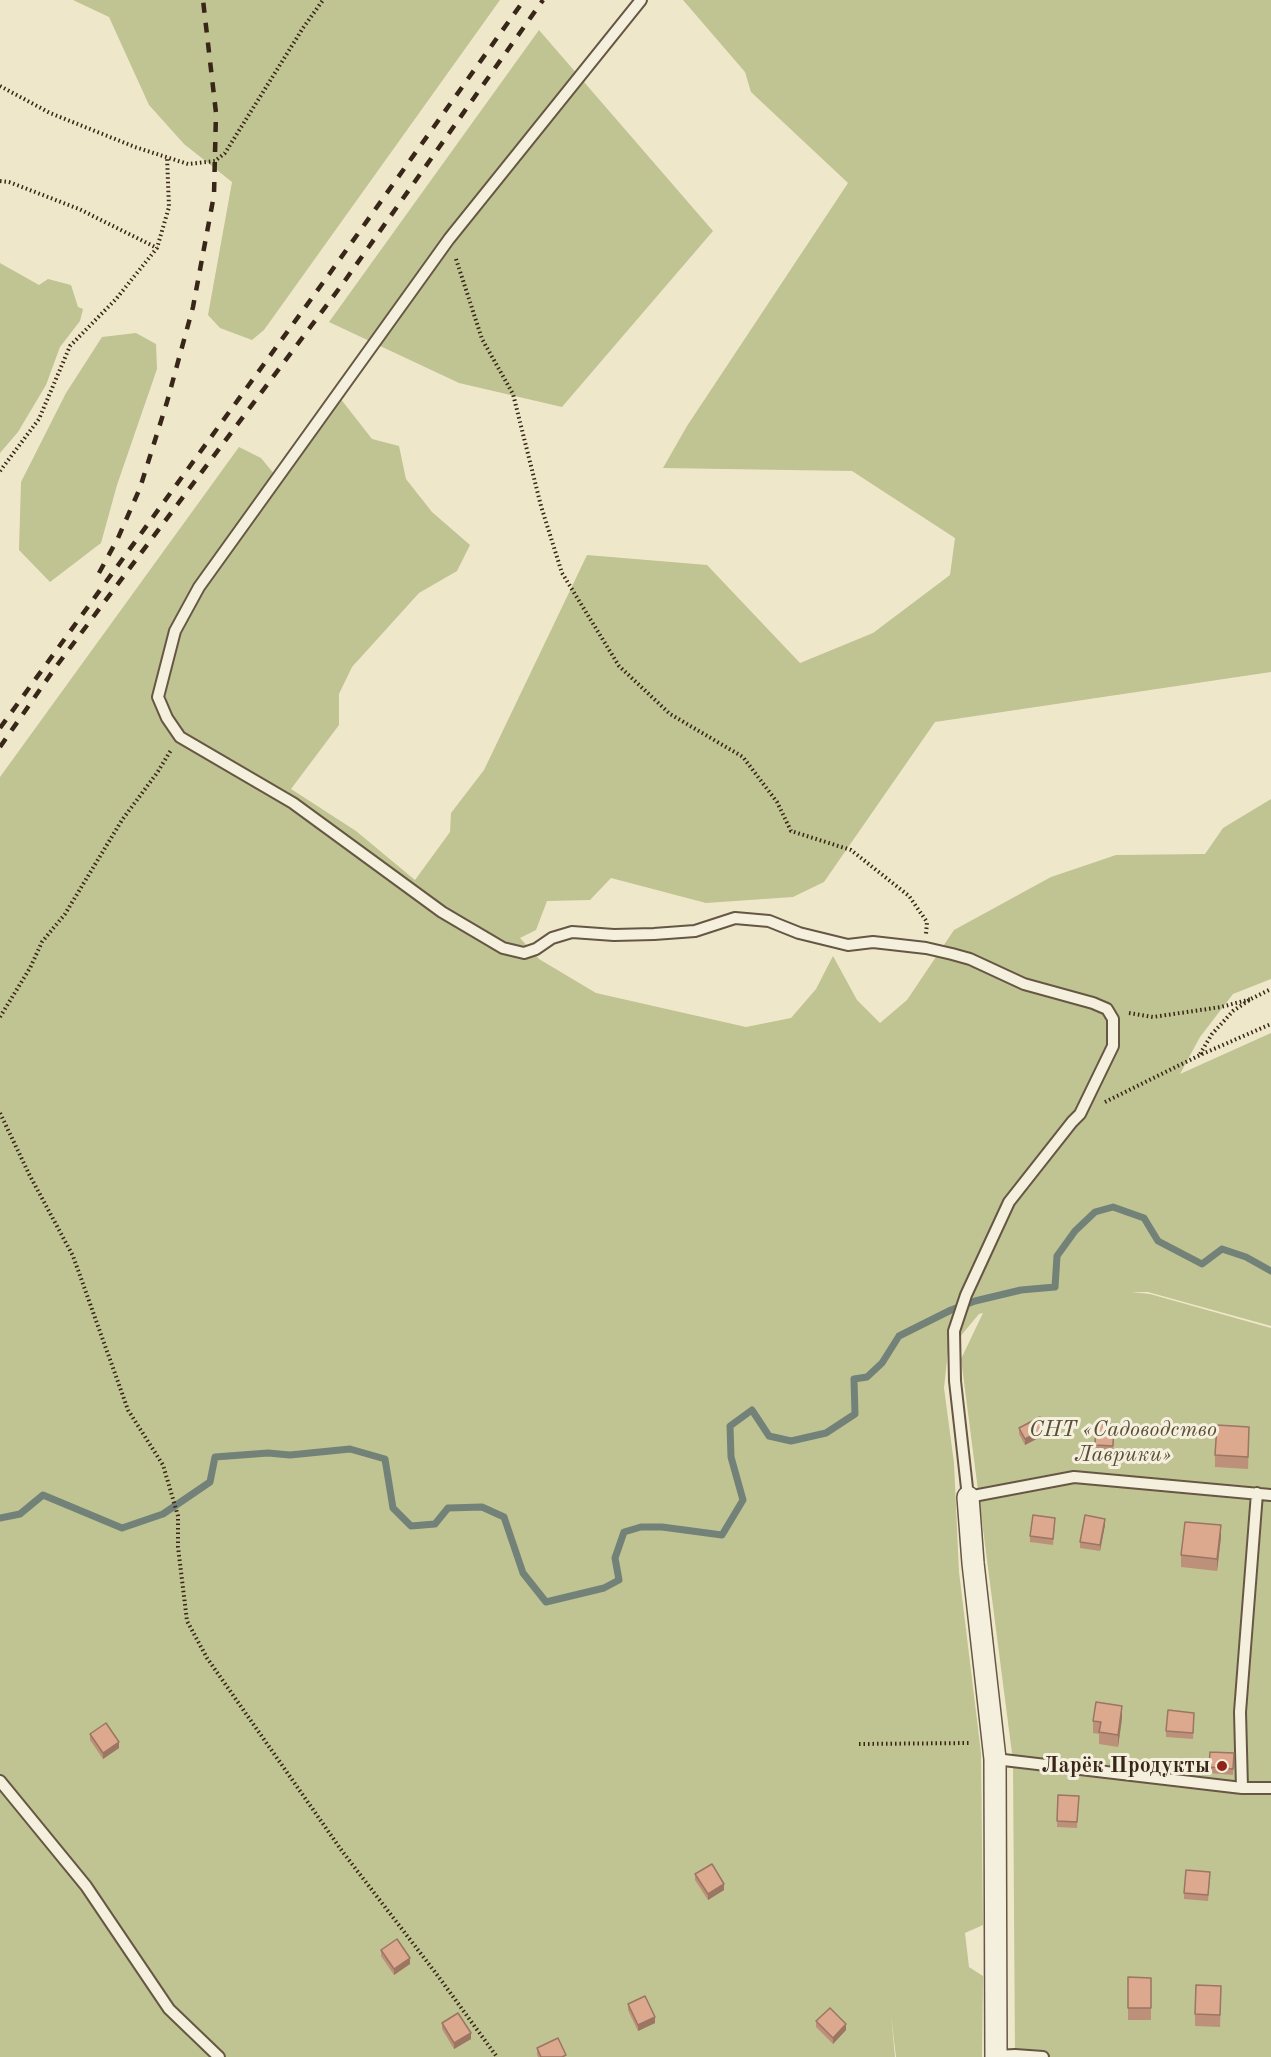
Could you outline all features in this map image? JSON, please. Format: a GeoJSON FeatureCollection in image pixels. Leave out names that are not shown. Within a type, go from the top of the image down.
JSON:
{"type":"FeatureCollection","features":[{"type":"Feature","properties":{"kind":"street"},"geometry":{"type":"LineString","coordinates":[[968,1497],[994,1751],[996,2057]]}},
{"type":"Feature","properties":{"kind":"lane"},"geometry":{"type":"LineString","coordinates":[[641,0],[449,239],[199,587],[175,631],[158,697],[167,718],[180,737],[293,803],[442,912],[503,948],[524,953],[536,949],[552,938],[572,932],[614,935],[695,931],[735,918],[769,921],[799,933],[848,945],[873,942],[926,948],[970,959],[1024,984],[1107,1009],[1113,1019],[1113,1046],[1080,1114],[1009,1202],[966,1296],[954,1331],[955,1382],[968,1497],[1074,1477],[1271,1495]]}},
{"type":"Feature","properties":{"kind":"lane"},"geometry":{"type":"LineString","coordinates":[[1242,1788],[1240,1712],[1257,1493]]}},
{"type":"Feature","properties":{"kind":"lane"},"geometry":{"type":"LineString","coordinates":[[994,1751],[1242,1788],[1271,1788]]}},
{"type":"Feature","properties":{"kind":"lane"},"geometry":{"type":"LineString","coordinates":[[0,1782],[86,1886],[169,2009],[219,2057]]}},
{"type":"Feature","properties":{"kind":"lane"},"geometry":{"type":"LineString","coordinates":[[996,2057],[1015,2055],[1043,2057]]}},
{"type":"Feature","properties":{"kind":"path"},"geometry":{"type":"LineString","coordinates":[[0,86],[50,113],[135,147],[188,164],[215,161],[225,153],[323,0]]}},
{"type":"Feature","properties":{"kind":"path"},"geometry":{"type":"LineString","coordinates":[[0,471],[39,419],[70,346],[116,299],[157,248],[170,207],[167,158]]}},
{"type":"Feature","properties":{"kind":"path"},"geometry":{"type":"LineString","coordinates":[[0,181],[9,182],[79,209],[157,248]]}},
{"type":"Feature","properties":{"kind":"path"},"geometry":{"type":"LineString","coordinates":[[449,239],[482,339],[513,394],[558,564],[589,620],[619,666],[670,714],[743,757],[777,802],[791,831],[851,850],[909,896],[927,922],[926,948]]}},
{"type":"Feature","properties":{"kind":"path"},"geometry":{"type":"LineString","coordinates":[[0,1017],[30,968],[42,942],[65,914],[122,820],[180,737]]}},
{"type":"Feature","properties":{"kind":"path"},"geometry":{"type":"LineString","coordinates":[[1200,1055],[1212,1034],[1233,1011],[1271,989]]}},
{"type":"Feature","properties":{"kind":"path"},"geometry":{"type":"LineString","coordinates":[[1107,1009],[1153,1017],[1221,1007],[1251,999]]}},
{"type":"Feature","properties":{"kind":"path"},"geometry":{"type":"LineString","coordinates":[[1080,1114],[1200,1055],[1271,1024]]}},
{"type":"Feature","properties":{"kind":"path"},"geometry":{"type":"LineString","coordinates":[[0,1113],[73,1256],[128,1410],[163,1465],[178,1516],[178,1547],[188,1621],[207,1658],[342,1851],[497,2057]]}},
{"type":"Feature","properties":{"kind":"path"},"geometry":{"type":"LineString","coordinates":[[859,1744],[994,1751]]}},
{"type":"Feature","properties":{"kind":"green space"},"geometry":{"type":"Polygon","coordinates":[[[73,0],[500,0],[264,330],[252,340],[220,328],[208,315],[232,182],[184,144],[149,105],[109,17],[73,0]]]}},
{"type":"Feature","properties":{"kind":"green space","name":"СНТ «Садоводство Лаврики»"},"geometry":{"type":"Polygon","coordinates":[[[683,0],[1271,0],[1271,672],[935,722],[824,882],[793,897],[706,903],[611,878],[590,900],[547,901],[536,930],[520,938],[539,959],[596,993],[746,1027],[791,1018],[816,989],[833,956],[857,1000],[880,1023],[907,1000],[954,930],[1051,877],[1116,855],[1205,854],[1223,828],[1271,799],[1271,979],[1233,994],[1200,1037],[1180,1074],[1271,1033],[1271,1326],[1148,1292],[1131,1292],[1150,1294],[1271,1328],[1271,2057],[1015,2057],[1013,1761],[961,1359],[983,1313],[979,1314],[948,1351],[944,1388],[954,1463],[959,1572],[981,1753],[983,1925],[965,1933],[969,1967],[983,1976],[982,2057],[896,2057],[891,2015],[895,2057],[0,2057],[0,777],[239,447],[261,458],[280,481],[340,398],[372,439],[399,446],[406,479],[432,512],[470,545],[457,571],[419,593],[352,667],[339,694],[339,725],[291,789],[356,831],[415,880],[450,832],[451,813],[484,770],[587,555],[707,565],[800,663],[873,633],[950,575],[955,538],[852,471],[663,468],[687,426],[848,183],[751,92],[745,72],[683,0]]]}},
{"type":"Feature","properties":{"kind":"green space"},"geometry":{"type":"Polygon","coordinates":[[[539,30],[713,231],[562,407],[459,383],[329,322],[539,30]]]}},
{"type":"Feature","properties":{"kind":"green space"},"geometry":{"type":"Polygon","coordinates":[[[0,263],[39,285],[48,279],[71,285],[78,307],[83,309],[80,321],[60,347],[46,385],[18,432],[0,453],[0,263]]]}},
{"type":"Feature","properties":{"kind":"green space"},"geometry":{"type":"Polygon","coordinates":[[[136,333],[156,344],[157,369],[117,485],[101,543],[50,582],[19,550],[21,482],[66,393],[102,337],[136,333]]]}},
{"type":"Feature","properties":{"kind":"building"},"geometry":{"type":"Polygon","coordinates":[[[1040,1417],[1046,1428],[1025,1439],[1019,1428],[1040,1417]]]}},
{"type":"Feature","properties":{"kind":"building"},"geometry":{"type":"Polygon","coordinates":[[[1096,1423],[1114,1424],[1113,1446],[1095,1445],[1096,1423]]]}},
{"type":"Feature","properties":{"kind":"building"},"geometry":{"type":"Polygon","coordinates":[[[1217,1425],[1249,1427],[1248,1457],[1215,1455],[1217,1425]]]}},
{"type":"Feature","properties":{"kind":"building"},"geometry":{"type":"Polygon","coordinates":[[[1033,1515],[1055,1518],[1053,1539],[1030,1536],[1033,1515]]]}},
{"type":"Feature","properties":{"kind":"building"},"geometry":{"type":"Polygon","coordinates":[[[1085,1515],[1105,1519],[1100,1545],[1080,1542],[1085,1515]]]}},
{"type":"Feature","properties":{"kind":"building"},"geometry":{"type":"Polygon","coordinates":[[[1185,1522],[1221,1525],[1217,1559],[1181,1555],[1185,1522]]]}},
{"type":"Feature","properties":{"kind":"building"},"geometry":{"type":"Polygon","coordinates":[[[1096,1702],[1122,1706],[1118,1735],[1099,1732],[1101,1722],[1093,1721],[1096,1702]]]}},
{"type":"Feature","properties":{"kind":"building"},"geometry":{"type":"Polygon","coordinates":[[[1168,1710],[1194,1713],[1193,1733],[1166,1731],[1168,1710]]]}},
{"type":"Feature","properties":{"kind":"building"},"geometry":{"type":"Polygon","coordinates":[[[106,1723],[119,1742],[103,1753],[90,1734],[106,1723]]]}},
{"type":"Feature","properties":{"kind":"building","name":"Ларёк Продукты"},"geometry":{"type":"Polygon","coordinates":[[[1210,1752],[1234,1753],[1233,1769],[1209,1767],[1210,1752]]]}},
{"type":"Feature","properties":{"kind":"building"},"geometry":{"type":"Polygon","coordinates":[[[1058,1795],[1079,1796],[1077,1822],[1057,1821],[1058,1795]]]}},
{"type":"Feature","properties":{"kind":"building"},"geometry":{"type":"Polygon","coordinates":[[[712,1864],[724,1884],[708,1894],[695,1874],[712,1864]]]}},
{"type":"Feature","properties":{"kind":"building"},"geometry":{"type":"Polygon","coordinates":[[[1186,1870],[1210,1872],[1208,1895],[1184,1893],[1186,1870]]]}},
{"type":"Feature","properties":{"kind":"building"},"geometry":{"type":"Polygon","coordinates":[[[397,1939],[410,1958],[394,1969],[381,1950],[397,1939]]]}},
{"type":"Feature","properties":{"kind":"building"},"geometry":{"type":"Polygon","coordinates":[[[1128,1977],[1151,1978],[1151,2008],[1128,2008],[1128,1977]]]}},
{"type":"Feature","properties":{"kind":"building"},"geometry":{"type":"Polygon","coordinates":[[[1196,1985],[1221,1986],[1220,2015],[1195,2014],[1196,1985]]]}},
{"type":"Feature","properties":{"kind":"building"},"geometry":{"type":"Polygon","coordinates":[[[645,1996],[655,2017],[638,2025],[628,2004],[645,1996]]]}},
{"type":"Feature","properties":{"kind":"building"},"geometry":{"type":"Polygon","coordinates":[[[830,2008],[846,2024],[833,2038],[816,2021],[830,2008]]]}},
{"type":"Feature","properties":{"kind":"building"},"geometry":{"type":"Polygon","coordinates":[[[458,2013],[471,2033],[454,2043],[442,2023],[458,2013]]]}},
{"type":"Feature","properties":{"kind":"building"},"geometry":{"type":"Polygon","coordinates":[[[558,2038],[566,2055],[541,2057],[537,2048],[558,2038]]]}},
{"type":"Feature","properties":{"kind":"waterway"},"geometry":{"type":"LineString","coordinates":[[0,1518],[20,1514],[43,1495],[122,1528],[163,1514],[210,1482],[215,1457],[268,1453],[290,1455],[350,1449],[385,1459],[393,1508],[411,1526],[435,1524],[448,1508],[482,1507],[504,1517],[523,1573],[546,1602],[604,1588],[619,1580],[615,1558],[624,1532],[641,1527],[662,1527],[722,1535],[743,1500],[731,1457],[730,1426],[752,1410],[769,1436],[791,1441],[826,1433],[855,1414],[854,1379],[867,1377],[882,1363],[899,1336],[951,1310],[975,1301],[1021,1290],[1055,1287],[1057,1256],[1075,1231],[1095,1212],[1113,1207],[1144,1218],[1158,1241],[1202,1264],[1222,1249],[1246,1257],[1271,1271]]}},
{"type":"Feature","properties":{"kind":"railway"},"geometry":{"type":"LineString","coordinates":[[99,573],[118,538],[140,488],[167,402],[193,307],[214,195],[216,113],[203,0]]}},
{"type":"Feature","properties":{"kind":"railway"},"geometry":{"type":"LineString","coordinates":[[0,728],[330,273],[524,0]]}},
{"type":"Feature","properties":{"kind":"railway"},"geometry":{"type":"LineString","coordinates":[[0,747],[55,668],[344,282],[543,0]]}},
{"type":"Feature","properties":{"kind":"place","name":"Ларёк Продукты"},"geometry":{"type":"Point","coordinates":[1222,1766]}}]}
